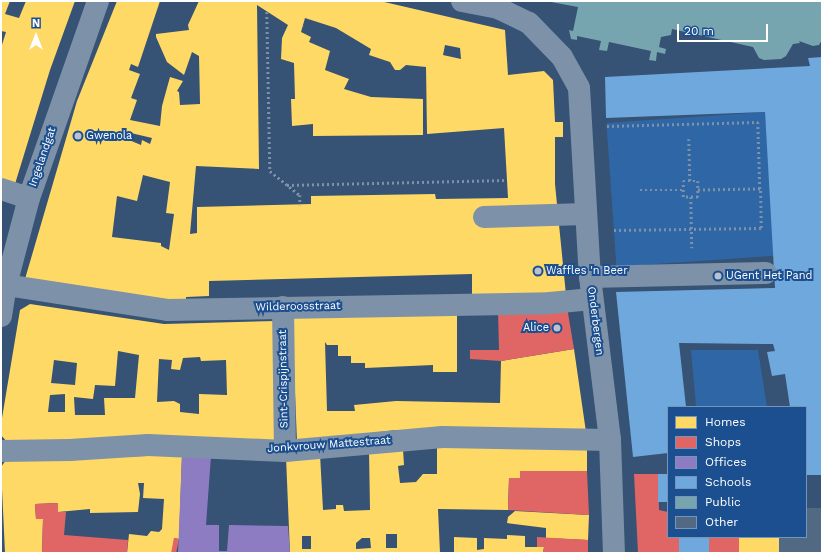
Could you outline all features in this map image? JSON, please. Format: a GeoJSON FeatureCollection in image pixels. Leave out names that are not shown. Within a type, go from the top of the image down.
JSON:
{"type":"FeatureCollection","features":[{"type":"Feature","properties":{"kind":"street","name":"Ingelandgat"},"geometry":{"type":"LineString","coordinates":[[1,316],[6,285],[29,198],[98,1]]}},
{"type":"Feature","properties":{"kind":"street","name":"Onderbergen"},"geometry":{"type":"LineString","coordinates":[[462,1],[498,8],[529,23],[562,57],[579,88],[590,277],[610,440],[614,553]]}},
{"type":"Feature","properties":{"kind":"street"},"geometry":{"type":"LineString","coordinates":[[1,189],[29,198]]}},
{"type":"Feature","properties":{"kind":"street"},"geometry":{"type":"LineString","coordinates":[[484,217],[587,222]]}},
{"type":"Feature","properties":{"kind":"street"},"geometry":{"type":"LineString","coordinates":[[590,277],[766,273]]}},
{"type":"Feature","properties":{"kind":"street","name":"Wilderoosstraat"},"geometry":{"type":"LineString","coordinates":[[6,285],[167,310],[542,303],[592,299]]}},
{"type":"Feature","properties":{"kind":"street","name":"Sint-Crispijnstraat"},"geometry":{"type":"LineString","coordinates":[[283,307],[285,451]]}},
{"type":"Feature","properties":{"kind":"street","name":"Jonkvrouw Mattestraat"},"geometry":{"type":"LineString","coordinates":[[1,451],[70,450],[148,445],[285,451],[442,437],[610,440]]}},
{"type":"Feature","properties":{"kind":"path"},"geometry":{"type":"LineString","coordinates":[[267,12],[270,171],[300,195],[300,205]]}},
{"type":"Feature","properties":{"kind":"path"},"geometry":{"type":"LineString","coordinates":[[587,222],[692,229],[761,228],[758,122],[606,126]]}},
{"type":"Feature","properties":{"kind":"path"},"geometry":{"type":"LineString","coordinates":[[689,139],[690,181]]}},
{"type":"Feature","properties":{"kind":"path"},"geometry":{"type":"LineString","coordinates":[[287,185],[507,180]]}},
{"type":"Feature","properties":{"kind":"path"},"geometry":{"type":"LineString","coordinates":[[683,181],[698,181],[698,197],[683,197],[683,190],[683,181]]}},
{"type":"Feature","properties":{"kind":"path"},"geometry":{"type":"LineString","coordinates":[[698,190],[760,189]]}},
{"type":"Feature","properties":{"kind":"path"},"geometry":{"type":"LineString","coordinates":[[640,190],[683,190]]}},
{"type":"Feature","properties":{"kind":"path"},"geometry":{"type":"LineString","coordinates":[[690,197],[693,275]]}},
{"type":"Feature","properties":{"kind":"shaded area"},"geometry":{"type":"Polygon","coordinates":[[[765,112],[775,256],[616,267],[606,123],[765,112]]]}},
{"type":"Feature","properties":{"kind":"shaded area"},"geometry":{"type":"Polygon","coordinates":[[[691,350],[758,350],[767,406],[696,406],[691,350]]]}},
{"type":"Feature","properties":{"kind":"building: Homes"},"geometry":{"type":"Polygon","coordinates":[[[1,1],[10,1],[5,14],[19,18],[26,1],[75,1],[50,70],[15,184],[1,181],[1,48],[6,32],[1,31],[1,1]]]}},
{"type":"Feature","properties":{"kind":"building: Homes"},"geometry":{"type":"Polygon","coordinates":[[[117,1],[160,1],[138,67],[131,64],[129,70],[140,74],[131,98],[137,100],[130,120],[160,126],[162,106],[170,77],[183,81],[177,91],[179,92],[180,105],[200,104],[199,56],[192,52],[184,75],[167,62],[156,37],[156,34],[189,30],[188,25],[199,1],[380,1],[505,30],[508,75],[544,71],[553,80],[555,122],[563,122],[563,137],[555,137],[555,184],[566,295],[472,294],[472,274],[209,281],[209,296],[186,297],[186,301],[161,300],[25,279],[77,101],[117,1]],[[257,5],[259,169],[196,166],[190,234],[197,233],[197,207],[311,204],[311,196],[435,194],[436,199],[508,198],[504,128],[427,134],[426,67],[406,65],[400,70],[395,70],[390,62],[369,55],[371,49],[336,28],[305,18],[301,32],[311,37],[309,42],[330,51],[325,70],[349,79],[344,89],[371,97],[423,99],[423,135],[313,136],[313,124],[292,126],[291,99],[295,99],[294,63],[281,59],[282,38],[288,25],[257,5]],[[445,45],[443,55],[461,59],[460,48],[445,45]],[[131,133],[129,140],[141,145],[142,140],[150,144],[152,138],[131,133]],[[143,175],[137,201],[117,196],[112,237],[161,243],[161,246],[169,250],[174,214],[166,213],[170,182],[143,175]]]}},
{"type":"Feature","properties":{"kind":"building: Homes"},"geometry":{"type":"Polygon","coordinates":[[[30,304],[164,324],[276,321],[274,440],[7,442],[1,435],[1,424],[20,310],[30,304]],[[118,351],[115,386],[95,385],[93,399],[74,397],[75,415],[105,415],[104,398],[135,398],[139,355],[118,351]],[[200,357],[183,358],[180,370],[171,369],[172,360],[159,359],[157,402],[174,401],[180,404],[180,412],[199,414],[199,394],[227,395],[226,360],[201,361],[200,357]],[[54,360],[51,383],[75,385],[77,363],[54,360]],[[65,394],[50,395],[48,412],[65,412],[65,394]]]}},
{"type":"Feature","properties":{"kind":"building: Homes"},"geometry":{"type":"Polygon","coordinates":[[[457,313],[457,372],[433,372],[433,365],[365,368],[365,363],[351,363],[351,356],[338,356],[338,345],[327,345],[325,342],[327,411],[355,411],[354,405],[396,401],[500,403],[501,361],[574,349],[586,432],[396,430],[297,442],[292,318],[457,313]]]}},
{"type":"Feature","properties":{"kind":"building: Homes"},"geometry":{"type":"Polygon","coordinates":[[[437,444],[587,447],[587,471],[520,471],[520,478],[509,478],[508,510],[438,509],[440,553],[290,553],[286,457],[320,454],[323,510],[336,509],[336,505],[343,505],[344,511],[370,510],[369,450],[403,449],[404,465],[398,466],[400,483],[416,482],[423,474],[437,474],[437,444]],[[386,534],[386,548],[397,548],[397,534],[386,534]],[[302,536],[302,549],[311,549],[311,536],[302,536]],[[362,538],[356,543],[356,549],[371,548],[370,538],[362,538]]]}},
{"type":"Feature","properties":{"kind":"building: Homes"},"geometry":{"type":"Polygon","coordinates":[[[182,455],[179,539],[174,538],[173,553],[127,553],[129,534],[147,536],[151,531],[159,532],[162,529],[164,499],[143,498],[144,483],[138,483],[140,494],[138,512],[90,513],[90,509],[58,512],[58,503],[35,504],[36,519],[43,519],[42,553],[5,553],[1,467],[6,460],[182,455]]]}},
{"type":"Feature","properties":{"kind":"building: Homes"},"geometry":{"type":"Polygon","coordinates":[[[515,511],[589,515],[588,540],[546,538],[546,528],[507,523],[508,517],[515,511]]]}},
{"type":"Feature","properties":{"kind":"building: Homes"},"geometry":{"type":"Polygon","coordinates":[[[507,535],[525,536],[525,547],[544,547],[543,553],[454,553],[454,537],[477,538],[477,550],[484,549],[484,538],[507,539],[507,535]]]}},
{"type":"Feature","properties":{"kind":"building: Homes"},"geometry":{"type":"Polygon","coordinates":[[[739,538],[779,538],[779,553],[739,553],[739,538]]]}},
{"type":"Feature","properties":{"kind":"building: Shops"},"geometry":{"type":"Polygon","coordinates":[[[567,307],[574,349],[501,361],[470,359],[470,350],[499,350],[498,311],[567,307]]]}},
{"type":"Feature","properties":{"kind":"building: Shops"},"geometry":{"type":"Polygon","coordinates":[[[520,471],[587,471],[589,515],[508,510],[509,478],[520,478],[520,471]]]}},
{"type":"Feature","properties":{"kind":"building: Shops"},"geometry":{"type":"Polygon","coordinates":[[[634,474],[658,474],[659,510],[667,512],[667,538],[679,538],[679,553],[638,553],[634,474]]]}},
{"type":"Feature","properties":{"kind":"building: Shops"},"geometry":{"type":"Polygon","coordinates":[[[58,503],[58,512],[66,512],[64,535],[128,540],[127,553],[42,553],[43,519],[36,519],[35,504],[58,503]]]}},
{"type":"Feature","properties":{"kind":"building: Shops"},"geometry":{"type":"Polygon","coordinates":[[[537,537],[588,540],[588,553],[543,553],[544,547],[537,547],[537,537]]]}},
{"type":"Feature","properties":{"kind":"building: Shops"},"geometry":{"type":"Polygon","coordinates":[[[174,538],[179,539],[176,553],[171,553],[174,538]]]}},
{"type":"Feature","properties":{"kind":"building: Shops"},"geometry":{"type":"Polygon","coordinates":[[[709,538],[739,538],[739,553],[709,553],[709,538]]]}},
{"type":"Feature","properties":{"kind":"building: Offices"},"geometry":{"type":"Polygon","coordinates":[[[182,455],[211,456],[206,525],[219,525],[219,551],[227,551],[229,525],[288,526],[290,553],[178,553],[182,455]]]}},
{"type":"Feature","properties":{"kind":"building: Schools"},"geometry":{"type":"Polygon","coordinates":[[[822,57],[822,475],[807,475],[807,406],[790,406],[785,374],[772,376],[767,352],[775,351],[773,344],[679,343],[686,406],[667,406],[667,453],[633,457],[616,292],[775,288],[765,112],[606,118],[605,77],[810,66],[808,58],[822,57]]]}},
{"type":"Feature","properties":{"kind":"building: Schools"},"geometry":{"type":"Polygon","coordinates":[[[658,474],[667,474],[667,502],[658,502],[658,474]]]}},
{"type":"Feature","properties":{"kind":"building: Schools"},"geometry":{"type":"Polygon","coordinates":[[[679,538],[709,538],[709,553],[679,553],[679,538]]]}},
{"type":"Feature","properties":{"kind":"building: Public"},"geometry":{"type":"Polygon","coordinates":[[[822,1],[822,40],[819,45],[813,46],[799,41],[800,43],[793,44],[786,56],[781,59],[764,60],[759,58],[753,47],[672,29],[671,35],[661,37],[659,47],[666,49],[665,54],[657,52],[656,61],[649,60],[651,51],[609,42],[607,51],[599,50],[601,41],[577,36],[577,40],[571,39],[569,30],[573,31],[578,7],[551,2],[822,1]]]}},
{"type":"Feature","properties":{"kind":"building: Other"},"geometry":{"type":"Polygon","coordinates":[[[807,508],[822,508],[822,553],[779,553],[779,538],[807,538],[807,508]]]}},
{"type":"Feature","properties":{"kind":"place","name":"Gwenola"},"geometry":{"type":"Point","coordinates":[78,136]}},
{"type":"Feature","properties":{"kind":"place","name":"Waffles 'n Beer"},"geometry":{"type":"Point","coordinates":[538,271]}},
{"type":"Feature","properties":{"kind":"place","name":"UGent Het Pand"},"geometry":{"type":"Point","coordinates":[718,276]}},
{"type":"Feature","properties":{"kind":"place","name":"Alice"},"geometry":{"type":"Point","coordinates":[557,328]}}]}
